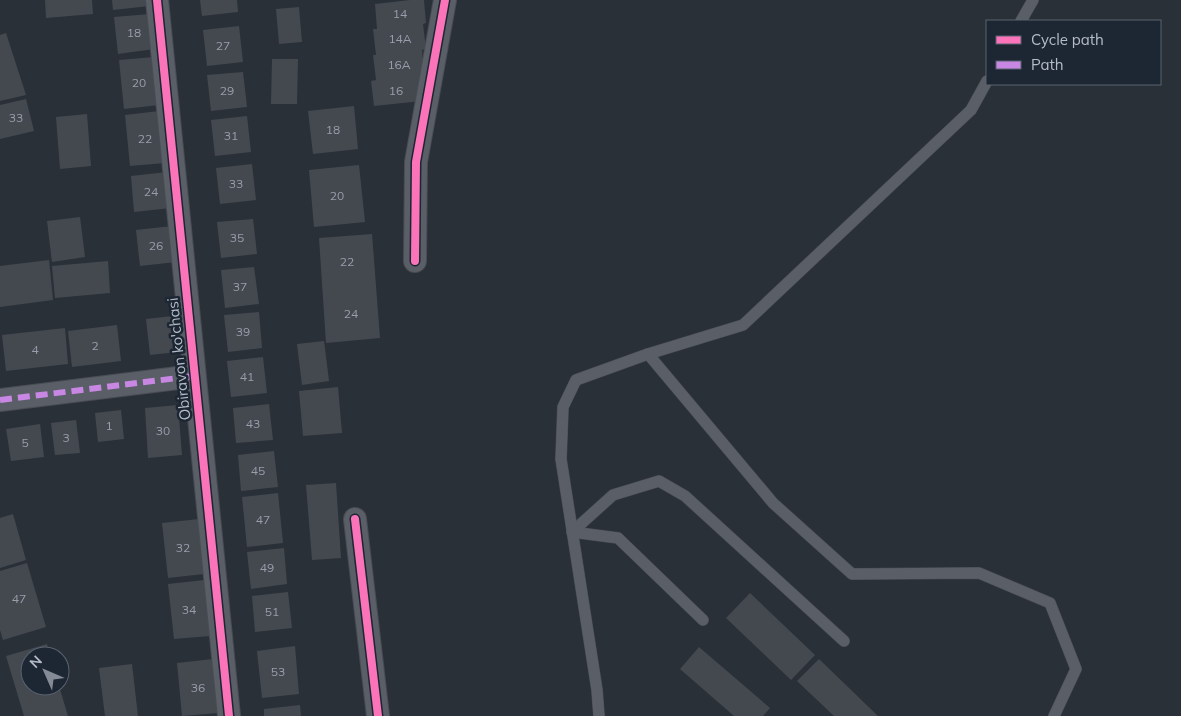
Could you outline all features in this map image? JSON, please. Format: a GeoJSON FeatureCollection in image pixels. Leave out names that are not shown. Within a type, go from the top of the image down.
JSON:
{"type":"FeatureCollection","features":[{"type":"Feature","properties":{"kind":"street","name":"Obiravon ko'chasi"},"geometry":{"type":"LineString","coordinates":[[157,0],[229,716]]}},
{"type":"Feature","properties":{"kind":"street"},"geometry":{"type":"LineString","coordinates":[[416,261],[416,162],[445,0]]}},
{"type":"Feature","properties":{"kind":"street"},"geometry":{"type":"LineString","coordinates":[[0,400],[194,376]]}},
{"type":"Feature","properties":{"kind":"street"},"geometry":{"type":"LineString","coordinates":[[355,520],[378,716]]}},
{"type":"Feature","properties":{"kind":"lane"},"geometry":{"type":"LineString","coordinates":[[1022,20],[1033,0]]}},
{"type":"Feature","properties":{"kind":"lane"},"geometry":{"type":"LineString","coordinates":[[599,716],[597,690],[561,459],[563,407],[576,380],[648,354],[743,325],[971,110],[986,83]]}},
{"type":"Feature","properties":{"kind":"lane"},"geometry":{"type":"LineString","coordinates":[[648,354],[773,503],[852,574],[979,573],[1050,603],[1076,669],[1054,716]]}},
{"type":"Feature","properties":{"kind":"lane"},"geometry":{"type":"LineString","coordinates":[[572,532],[613,495],[659,481],[685,496],[844,641]]}},
{"type":"Feature","properties":{"kind":"lane"},"geometry":{"type":"LineString","coordinates":[[572,532],[618,538],[703,620]]}},
{"type":"Feature","properties":{"kind":"building"},"geometry":{"type":"Polygon","coordinates":[[[45,0],[92,0],[93,14],[46,18],[45,0]]]}},
{"type":"Feature","properties":{"kind":"building"},"geometry":{"type":"Polygon","coordinates":[[[112,0],[149,0],[149,6],[113,10],[112,0]]]}},
{"type":"Feature","properties":{"kind":"building"},"geometry":{"type":"Polygon","coordinates":[[[200,0],[237,0],[238,12],[202,16],[200,0]]]}},
{"type":"Feature","properties":{"kind":"building"},"geometry":{"type":"Polygon","coordinates":[[[424,0],[426,23],[423,24],[426,49],[422,50],[424,75],[419,76],[422,101],[374,106],[371,81],[376,80],[373,55],[376,55],[373,29],[377,29],[375,4],[424,0]]]}},
{"type":"Feature","properties":{"kind":"building"},"geometry":{"type":"Polygon","coordinates":[[[299,7],[302,42],[279,44],[276,9],[299,7]]]}},
{"type":"Feature","properties":{"kind":"building"},"geometry":{"type":"Polygon","coordinates":[[[150,14],[154,49],[118,54],[114,17],[150,14]]]}},
{"type":"Feature","properties":{"kind":"building"},"geometry":{"type":"Polygon","coordinates":[[[239,26],[243,62],[207,66],[203,30],[239,26]]]}},
{"type":"Feature","properties":{"kind":"building"},"geometry":{"type":"Polygon","coordinates":[[[6,33],[26,95],[0,101],[0,35],[6,33]]]}},
{"type":"Feature","properties":{"kind":"building"},"geometry":{"type":"Polygon","coordinates":[[[154,57],[159,105],[124,109],[119,60],[154,57]]]}},
{"type":"Feature","properties":{"kind":"building"},"geometry":{"type":"Polygon","coordinates":[[[272,59],[298,59],[297,104],[271,104],[272,59]]]}},
{"type":"Feature","properties":{"kind":"building"},"geometry":{"type":"Polygon","coordinates":[[[243,72],[247,107],[211,111],[207,75],[243,72]]]}},
{"type":"Feature","properties":{"kind":"building"},"geometry":{"type":"Polygon","coordinates":[[[26,99],[34,131],[0,139],[0,105],[26,99]]]}},
{"type":"Feature","properties":{"kind":"building"},"geometry":{"type":"Polygon","coordinates":[[[354,106],[358,149],[313,154],[308,111],[354,106]]]}},
{"type":"Feature","properties":{"kind":"building"},"geometry":{"type":"Polygon","coordinates":[[[159,111],[165,163],[130,166],[125,115],[159,111]]]}},
{"type":"Feature","properties":{"kind":"building"},"geometry":{"type":"Polygon","coordinates":[[[87,114],[91,166],[60,169],[56,117],[87,114]]]}},
{"type":"Feature","properties":{"kind":"building"},"geometry":{"type":"Polygon","coordinates":[[[247,116],[251,152],[215,156],[211,120],[247,116]]]}},
{"type":"Feature","properties":{"kind":"building"},"geometry":{"type":"Polygon","coordinates":[[[252,164],[256,200],[220,204],[216,168],[252,164]]]}},
{"type":"Feature","properties":{"kind":"building"},"geometry":{"type":"Polygon","coordinates":[[[359,165],[365,222],[314,227],[309,170],[359,165]]]}},
{"type":"Feature","properties":{"kind":"building"},"geometry":{"type":"Polygon","coordinates":[[[167,172],[171,208],[134,212],[131,176],[167,172]]]}},
{"type":"Feature","properties":{"kind":"building"},"geometry":{"type":"Polygon","coordinates":[[[80,217],[85,257],[52,262],[47,221],[80,217]]]}},
{"type":"Feature","properties":{"kind":"building"},"geometry":{"type":"Polygon","coordinates":[[[253,219],[257,254],[221,258],[217,222],[253,219]]]}},
{"type":"Feature","properties":{"kind":"building"},"geometry":{"type":"Polygon","coordinates":[[[172,226],[176,262],[140,266],[136,230],[172,226]]]}},
{"type":"Feature","properties":{"kind":"building"},"geometry":{"type":"Polygon","coordinates":[[[372,234],[380,338],[326,343],[319,238],[372,234]]]}},
{"type":"Feature","properties":{"kind":"building"},"geometry":{"type":"Polygon","coordinates":[[[49,260],[53,300],[0,307],[0,266],[49,260]]]}},
{"type":"Feature","properties":{"kind":"building"},"geometry":{"type":"Polygon","coordinates":[[[108,261],[110,293],[55,298],[52,266],[108,261]]]}},
{"type":"Feature","properties":{"kind":"building"},"geometry":{"type":"Polygon","coordinates":[[[254,267],[259,304],[225,308],[221,270],[254,267]]]}},
{"type":"Feature","properties":{"kind":"building"},"geometry":{"type":"Polygon","coordinates":[[[259,312],[262,348],[228,352],[224,315],[259,312]]]}},
{"type":"Feature","properties":{"kind":"building"},"geometry":{"type":"Polygon","coordinates":[[[182,315],[187,351],[150,355],[146,319],[182,315]]]}},
{"type":"Feature","properties":{"kind":"building"},"geometry":{"type":"Polygon","coordinates":[[[117,325],[121,361],[72,367],[68,331],[117,325]]]}},
{"type":"Feature","properties":{"kind":"building"},"geometry":{"type":"Polygon","coordinates":[[[65,328],[68,364],[6,371],[2,335],[65,328]]]}},
{"type":"Feature","properties":{"kind":"building"},"geometry":{"type":"Polygon","coordinates":[[[324,341],[329,381],[302,385],[297,344],[324,341]]]}},
{"type":"Feature","properties":{"kind":"building"},"geometry":{"type":"Polygon","coordinates":[[[263,357],[267,393],[231,397],[227,361],[263,357]]]}},
{"type":"Feature","properties":{"kind":"building"},"geometry":{"type":"Polygon","coordinates":[[[338,387],[342,433],[303,436],[299,391],[338,387]]]}},
{"type":"Feature","properties":{"kind":"building"},"geometry":{"type":"Polygon","coordinates":[[[269,404],[273,440],[236,443],[233,408],[269,404]]]}},
{"type":"Feature","properties":{"kind":"building"},"geometry":{"type":"Polygon","coordinates":[[[178,405],[182,455],[148,458],[145,408],[178,405]]]}},
{"type":"Feature","properties":{"kind":"building"},"geometry":{"type":"Polygon","coordinates":[[[121,410],[124,439],[98,442],[95,413],[121,410]]]}},
{"type":"Feature","properties":{"kind":"building"},"geometry":{"type":"Polygon","coordinates":[[[76,420],[80,453],[55,455],[51,423],[76,420]]]}},
{"type":"Feature","properties":{"kind":"building"},"geometry":{"type":"Polygon","coordinates":[[[40,424],[44,457],[11,461],[6,429],[40,424]]]}},
{"type":"Feature","properties":{"kind":"building"},"geometry":{"type":"Polygon","coordinates":[[[274,451],[278,487],[241,491],[238,455],[274,451]]]}},
{"type":"Feature","properties":{"kind":"building"},"geometry":{"type":"Polygon","coordinates":[[[336,483],[341,558],[312,560],[306,485],[336,483]]]}},
{"type":"Feature","properties":{"kind":"building"},"geometry":{"type":"Polygon","coordinates":[[[278,493],[283,543],[247,547],[242,497],[278,493]]]}},
{"type":"Feature","properties":{"kind":"building"},"geometry":{"type":"Polygon","coordinates":[[[13,514],[26,560],[0,568],[0,518],[13,514]]]}},
{"type":"Feature","properties":{"kind":"building"},"geometry":{"type":"Polygon","coordinates":[[[199,519],[204,574],[168,578],[162,523],[199,519]]]}},
{"type":"Feature","properties":{"kind":"building"},"geometry":{"type":"Polygon","coordinates":[[[284,548],[287,584],[251,589],[247,552],[284,548]]]}},
{"type":"Feature","properties":{"kind":"building"},"geometry":{"type":"Polygon","coordinates":[[[27,563],[46,627],[3,640],[0,630],[0,571],[27,563]]]}},
{"type":"Feature","properties":{"kind":"building"},"geometry":{"type":"Polygon","coordinates":[[[204,580],[210,636],[174,639],[168,584],[204,580]]]}},
{"type":"Feature","properties":{"kind":"building"},"geometry":{"type":"Polygon","coordinates":[[[288,592],[292,628],[255,632],[252,596],[288,592]]]}},
{"type":"Feature","properties":{"kind":"building"},"geometry":{"type":"Polygon","coordinates":[[[750,593],[815,655],[791,680],[726,618],[750,593]]]}},
{"type":"Feature","properties":{"kind":"building"},"geometry":{"type":"Polygon","coordinates":[[[295,646],[299,694],[262,698],[257,651],[295,646]]]}},
{"type":"Feature","properties":{"kind":"building"},"geometry":{"type":"Polygon","coordinates":[[[699,647],[770,708],[763,716],[734,716],[680,669],[699,647]]]}},
{"type":"Feature","properties":{"kind":"building"},"geometry":{"type":"Polygon","coordinates":[[[20,652],[20,696],[62,696],[68,716],[24,716],[6,656],[20,652]]]}},
{"type":"Feature","properties":{"kind":"building"},"geometry":{"type":"Polygon","coordinates":[[[213,659],[218,713],[182,716],[177,663],[213,659]]]}},
{"type":"Feature","properties":{"kind":"building"},"geometry":{"type":"Polygon","coordinates":[[[819,659],[878,716],[834,716],[797,681],[819,659]]]}},
{"type":"Feature","properties":{"kind":"building"},"geometry":{"type":"Polygon","coordinates":[[[132,664],[138,716],[105,716],[99,668],[132,664]]]}},
{"type":"Feature","properties":{"kind":"building"},"geometry":{"type":"Polygon","coordinates":[[[300,705],[301,716],[264,716],[264,709],[300,705]]]}},
{"type":"Feature","properties":{"kind":"marked path"},"geometry":{"type":"LineString","coordinates":[[0,400],[194,376]]}},
{"type":"Feature","properties":{"kind":"cycle path"},"geometry":{"type":"LineString","coordinates":[[157,0],[229,716]]}},
{"type":"Feature","properties":{"kind":"cycle path"},"geometry":{"type":"LineString","coordinates":[[415,261],[416,162],[445,0]]}},
{"type":"Feature","properties":{"kind":"cycle path"},"geometry":{"type":"LineString","coordinates":[[355,519],[378,716]]}}]}
